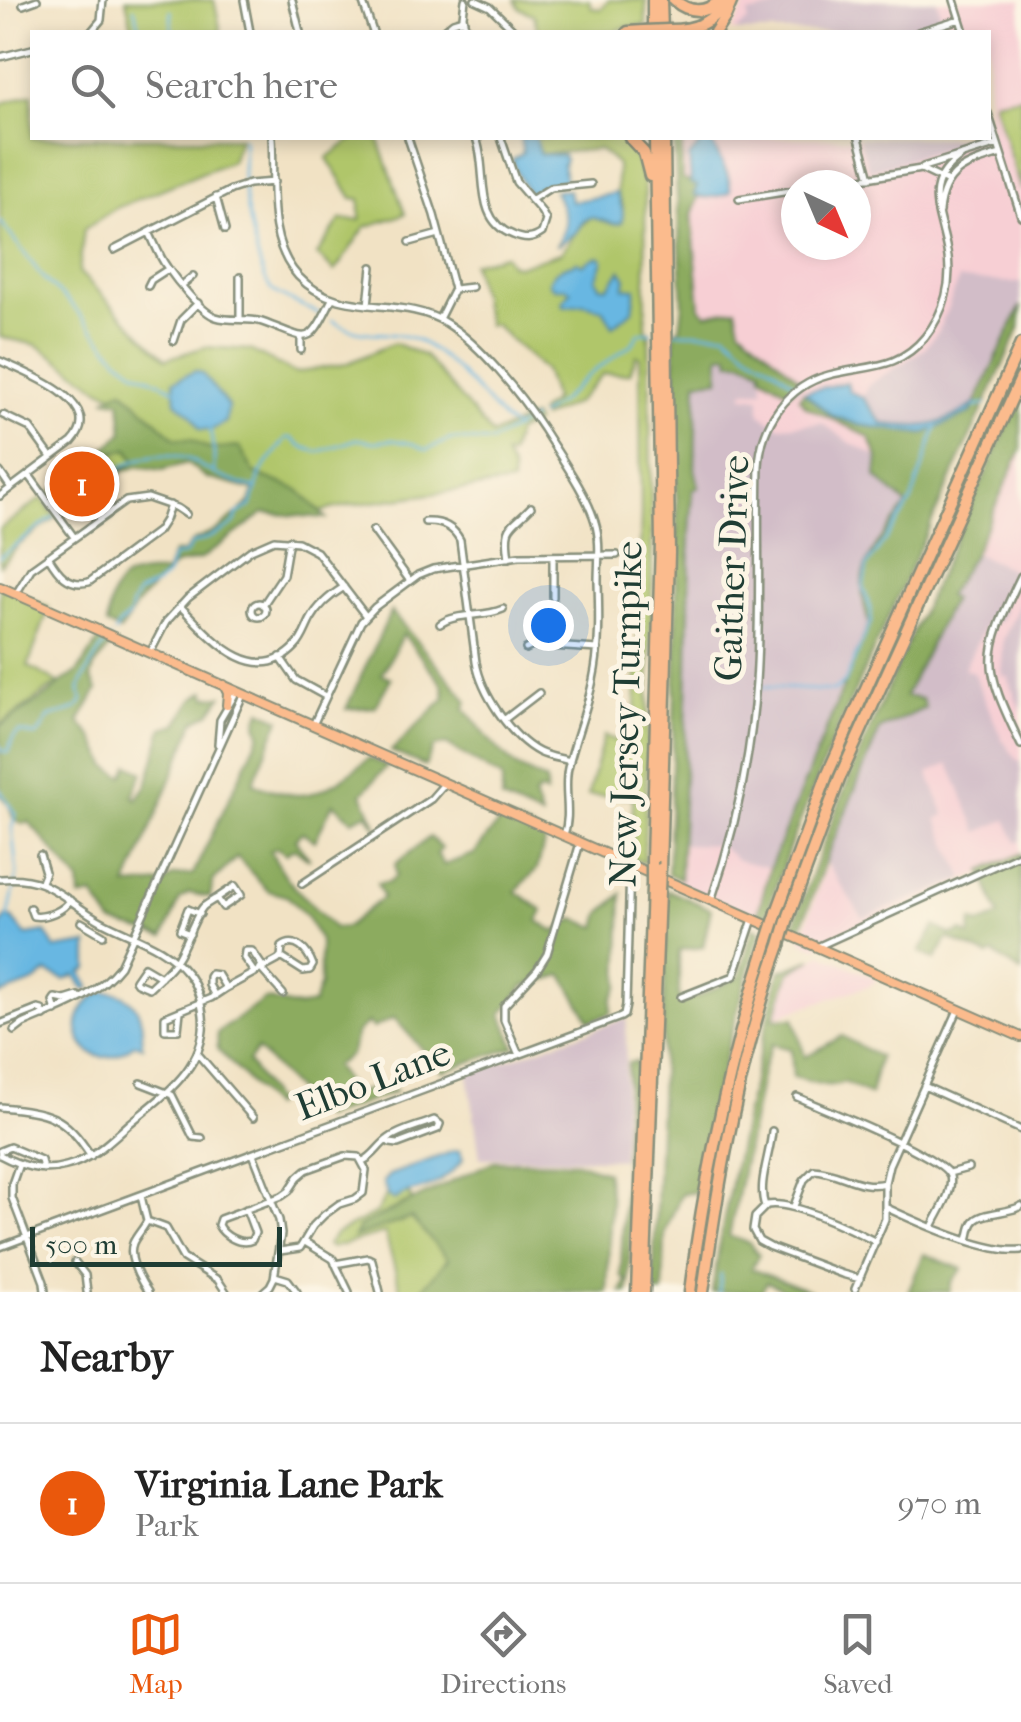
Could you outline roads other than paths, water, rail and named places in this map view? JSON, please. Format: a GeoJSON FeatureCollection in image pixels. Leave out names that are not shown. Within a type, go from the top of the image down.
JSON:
{"type":"FeatureCollection","features":[{"type":"Feature","properties":{"kind":"highway"},"geometry":{"type":"LineString","coordinates":[[674,0],[689,10],[700,11],[727,0]]}},
{"type":"Feature","properties":{"kind":"highway"},"geometry":{"type":"LineString","coordinates":[[681,30],[704,24],[727,0]]}},
{"type":"Feature","properties":{"kind":"highway"},"geometry":{"type":"LineString","coordinates":[[716,30],[725,18],[727,0]]}},
{"type":"Feature","properties":{"kind":"highway"},"geometry":{"type":"LineString","coordinates":[[656,2],[670,30]]}},
{"type":"Feature","properties":{"kind":"highway"},"geometry":{"type":"LineString","coordinates":[[650,30],[656,2]]}},
{"type":"Feature","properties":{"kind":"highway"},"geometry":{"type":"LineString","coordinates":[[632,140],[644,154],[650,174],[656,292]]}},
{"type":"Feature","properties":{"kind":"highway","name":"New Jersey Turnpike"},"geometry":{"type":"LineString","coordinates":[[655,140],[661,552],[656,865]]}},
{"type":"Feature","properties":{"kind":"highway","name":"New Jersey Turnpike"},"geometry":{"type":"LineString","coordinates":[[641,1292],[668,596],[666,140]]}},
{"type":"Feature","properties":{"kind":"highway"},"geometry":{"type":"LineString","coordinates":[[690,1292],[719,1121],[742,1026],[777,912],[827,775],[1021,344]]}},
{"type":"Feature","properties":{"kind":"highway"},"geometry":{"type":"LineString","coordinates":[[704,1292],[730,1133],[787,921],[840,777],[1021,378]]}},
{"type":"Feature","properties":{"kind":"main road"},"geometry":{"type":"LineString","coordinates":[[0,586],[1021,1038]]}},
{"type":"Feature","properties":{"kind":"main road"},"geometry":{"type":"LineString","coordinates":[[224,685],[227,706]]}},
{"type":"Feature","properties":{"kind":"street"},"geometry":{"type":"LineString","coordinates":[[23,5],[37,0]]}},
{"type":"Feature","properties":{"kind":"street"},"geometry":{"type":"LineString","coordinates":[[93,30],[101,20],[103,0]]}},
{"type":"Feature","properties":{"kind":"street"},"geometry":{"type":"LineString","coordinates":[[244,0],[250,30]]}},
{"type":"Feature","properties":{"kind":"street"},"geometry":{"type":"LineString","coordinates":[[292,0],[300,30]]}},
{"type":"Feature","properties":{"kind":"street"},"geometry":{"type":"LineString","coordinates":[[362,0],[372,30]]}},
{"type":"Feature","properties":{"kind":"street"},"geometry":{"type":"LineString","coordinates":[[465,0],[466,30]]}},
{"type":"Feature","properties":{"kind":"street"},"geometry":{"type":"LineString","coordinates":[[475,0],[490,7],[514,30]]}},
{"type":"Feature","properties":{"kind":"street"},"geometry":{"type":"LineString","coordinates":[[954,0],[963,30]]}},
{"type":"Feature","properties":{"kind":"street"},"geometry":{"type":"LineString","coordinates":[[443,30],[463,19]]}},
{"type":"Feature","properties":{"kind":"street"},"geometry":{"type":"LineString","coordinates":[[924,30],[960,19]]}},
{"type":"Feature","properties":{"kind":"street"},"geometry":{"type":"LineString","coordinates":[[0,57],[30,50]]}},
{"type":"Feature","properties":{"kind":"street"},"geometry":{"type":"LineString","coordinates":[[991,122],[1021,216]]}},
{"type":"Feature","properties":{"kind":"street"},"geometry":{"type":"LineString","coordinates":[[272,140],[276,225],[287,259],[304,282],[332,299],[414,311],[438,319],[470,342],[530,408],[590,508],[597,528],[598,649],[592,686],[565,782],[568,818],[564,836]]}},
{"type":"Feature","properties":{"kind":"street"},"geometry":{"type":"LineString","coordinates":[[409,140],[454,290],[438,319]]}},
{"type":"Feature","properties":{"kind":"street"},"geometry":{"type":"LineString","coordinates":[[477,140],[484,204],[496,225],[525,239],[540,236],[546,220],[516,182],[502,140]]}},
{"type":"Feature","properties":{"kind":"street"},"geometry":{"type":"LineString","coordinates":[[860,140],[868,170]]}},
{"type":"Feature","properties":{"kind":"street"},"geometry":{"type":"LineString","coordinates":[[871,178],[916,170],[998,144]]}},
{"type":"Feature","properties":{"kind":"street"},"geometry":{"type":"LineString","coordinates":[[916,170],[925,170],[948,182],[964,166],[1002,154]]}},
{"type":"Feature","properties":{"kind":"street"},"geometry":{"type":"LineString","coordinates":[[940,178],[962,155]]}},
{"type":"Feature","properties":{"kind":"street","name":"Gaither Drive"},"geometry":{"type":"LineString","coordinates":[[711,901],[732,830],[752,720],[757,662],[760,458],[764,438],[779,408],[804,386],[831,374],[871,369],[895,361],[925,336],[939,315],[948,289],[948,256],[935,197],[940,178]]}},
{"type":"Feature","properties":{"kind":"street"},"geometry":{"type":"LineString","coordinates":[[114,250],[216,197],[249,184],[274,182]]}},
{"type":"Feature","properties":{"kind":"street","name":"Gaither Drive"},"geometry":{"type":"LineString","coordinates":[[938,220],[948,182]]}},
{"type":"Feature","properties":{"kind":"street"},"geometry":{"type":"LineString","coordinates":[[531,200],[550,188],[591,184]]}},
{"type":"Feature","properties":{"kind":"street"},"geometry":{"type":"LineString","coordinates":[[739,199],[781,192]]}},
{"type":"Feature","properties":{"kind":"street"},"geometry":{"type":"LineString","coordinates":[[216,197],[226,230]]}},
{"type":"Feature","properties":{"kind":"street"},"geometry":{"type":"LineString","coordinates":[[148,232],[168,268],[214,316],[260,322],[301,337],[318,328],[332,299]]}},
{"type":"Feature","properties":{"kind":"street"},"geometry":{"type":"LineString","coordinates":[[410,242],[439,234]]}},
{"type":"Feature","properties":{"kind":"street"},"geometry":{"type":"LineString","coordinates":[[368,306],[372,267]]}},
{"type":"Feature","properties":{"kind":"street"},"geometry":{"type":"LineString","coordinates":[[148,286],[168,268]]}},
{"type":"Feature","properties":{"kind":"street"},"geometry":{"type":"LineString","coordinates":[[182,284],[194,276]]}},
{"type":"Feature","properties":{"kind":"street"},"geometry":{"type":"LineString","coordinates":[[240,277],[240,318]]}},
{"type":"Feature","properties":{"kind":"street"},"geometry":{"type":"LineString","coordinates":[[454,290],[472,287]]}},
{"type":"Feature","properties":{"kind":"street"},"geometry":{"type":"LineString","coordinates":[[174,341],[181,320],[198,302]]}},
{"type":"Feature","properties":{"kind":"street"},"geometry":{"type":"LineString","coordinates":[[300,350],[301,337]]}},
{"type":"Feature","properties":{"kind":"street"},"geometry":{"type":"LineString","coordinates":[[0,361],[43,381],[77,408],[82,422],[78,435],[0,496]]}},
{"type":"Feature","properties":{"kind":"street"},"geometry":{"type":"LineString","coordinates":[[3,415],[30,428],[51,457]]}},
{"type":"Feature","properties":{"kind":"street"},"geometry":{"type":"LineString","coordinates":[[0,472],[11,488]]}},
{"type":"Feature","properties":{"kind":"street"},"geometry":{"type":"LineString","coordinates":[[29,475],[74,537]]}},
{"type":"Feature","properties":{"kind":"street"},"geometry":{"type":"LineString","coordinates":[[16,594],[26,574],[130,499],[148,498],[186,514]]}},
{"type":"Feature","properties":{"kind":"street"},"geometry":{"type":"LineString","coordinates":[[48,556],[66,580],[88,582],[158,531],[170,505]]}},
{"type":"Feature","properties":{"kind":"street"},"geometry":{"type":"LineString","coordinates":[[509,558],[509,528],[531,508]]}},
{"type":"Feature","properties":{"kind":"street"},"geometry":{"type":"LineString","coordinates":[[426,522],[441,523],[454,530],[460,540],[481,683],[522,739],[537,751],[570,761]]}},
{"type":"Feature","properties":{"kind":"street"},"geometry":{"type":"LineString","coordinates":[[372,530],[410,580]]}},
{"type":"Feature","properties":{"kind":"street"},"geometry":{"type":"LineString","coordinates":[[150,653],[162,628],[180,606],[255,547],[274,540],[303,543],[316,552],[366,616]]}},
{"type":"Feature","properties":{"kind":"street"},"geometry":{"type":"LineString","coordinates":[[263,605],[284,575],[289,540]]}},
{"type":"Feature","properties":{"kind":"street"},"geometry":{"type":"LineString","coordinates":[[313,724],[353,635],[366,616],[428,570],[509,558],[618,555]]}},
{"type":"Feature","properties":{"kind":"street"},"geometry":{"type":"LineString","coordinates":[[552,556],[552,597]]}},
{"type":"Feature","properties":{"kind":"street"},"geometry":{"type":"LineString","coordinates":[[1021,576],[996,630],[990,656],[995,685],[1021,745]]}},
{"type":"Feature","properties":{"kind":"street"},"geometry":{"type":"LineString","coordinates":[[180,606],[236,657],[256,662],[280,657],[298,643],[318,607],[344,587]]}},
{"type":"Feature","properties":{"kind":"street"},"geometry":{"type":"LineString","coordinates":[[440,624],[503,609]]}},
{"type":"Feature","properties":{"kind":"street"},"geometry":{"type":"LineString","coordinates":[[526,649],[536,645],[598,649]]}},
{"type":"Feature","properties":{"kind":"street"},"geometry":{"type":"LineString","coordinates":[[280,657],[296,680],[326,696]]}},
{"type":"Feature","properties":{"kind":"street"},"geometry":{"type":"LineString","coordinates":[[218,747],[218,732],[227,706],[240,693]]}},
{"type":"Feature","properties":{"kind":"street"},"geometry":{"type":"LineString","coordinates":[[14,1031],[82,999],[110,978],[122,963],[240,693]]}},
{"type":"Feature","properties":{"kind":"street"},"geometry":{"type":"LineString","coordinates":[[505,719],[539,693]]}},
{"type":"Feature","properties":{"kind":"street"},"geometry":{"type":"LineString","coordinates":[[302,884],[434,797],[445,783]]}},
{"type":"Feature","properties":{"kind":"street"},"geometry":{"type":"LineString","coordinates":[[519,1054],[504,1020],[504,1006],[547,954],[580,843]]}},
{"type":"Feature","properties":{"kind":"street"},"geometry":{"type":"LineString","coordinates":[[816,947],[1021,854]]}},
{"type":"Feature","properties":{"kind":"street"},"geometry":{"type":"LineString","coordinates":[[40,855],[45,872],[40,882]]}},
{"type":"Feature","properties":{"kind":"street","name":"Elbo Lane"},"geometry":{"type":"LineString","coordinates":[[0,1247],[618,1019],[624,1015],[630,866]]}},
{"type":"Feature","properties":{"kind":"street"},"geometry":{"type":"LineString","coordinates":[[0,879],[40,882],[94,917],[164,950],[194,983],[201,1002],[203,1030],[198,1053],[182,1078],[91,1156],[66,1167],[43,1169],[19,1164],[0,1153],[10,1147],[36,1156],[43,1169]]}},
{"type":"Feature","properties":{"kind":"street"},"geometry":{"type":"LineString","coordinates":[[161,977],[144,967],[135,980],[149,988],[161,977],[176,960],[204,906],[235,886],[242,895],[224,908],[217,898]]}},
{"type":"Feature","properties":{"kind":"street"},"geometry":{"type":"LineString","coordinates":[[30,908],[33,916],[38,917],[63,908],[70,900]]}},
{"type":"Feature","properties":{"kind":"street"},"geometry":{"type":"LineString","coordinates":[[190,934],[180,930],[188,909],[200,914]]}},
{"type":"Feature","properties":{"kind":"street"},"geometry":{"type":"LineString","coordinates":[[94,917],[84,924],[104,935]]}},
{"type":"Feature","properties":{"kind":"street"},"geometry":{"type":"LineString","coordinates":[[682,997],[734,976],[753,919]]}},
{"type":"Feature","properties":{"kind":"street"},"geometry":{"type":"LineString","coordinates":[[180,1012],[278,960],[287,943],[294,943],[313,965],[303,971],[281,957]]}},
{"type":"Feature","properties":{"kind":"street"},"geometry":{"type":"LineString","coordinates":[[259,969],[282,994]]}},
{"type":"Feature","properties":{"kind":"street"},"geometry":{"type":"LineString","coordinates":[[214,996],[211,974],[218,975],[226,988]]}},
{"type":"Feature","properties":{"kind":"street"},"geometry":{"type":"LineString","coordinates":[[56,1011],[52,1001],[55,998],[82,999]]}},
{"type":"Feature","properties":{"kind":"street"},"geometry":{"type":"LineString","coordinates":[[0,1024],[38,1009],[44,1016]]}},
{"type":"Feature","properties":{"kind":"street"},"geometry":{"type":"LineString","coordinates":[[855,1289],[885,1219],[885,1183],[891,1160],[958,1010]]}},
{"type":"Feature","properties":{"kind":"street"},"geometry":{"type":"LineString","coordinates":[[198,1053],[253,1118]]}},
{"type":"Feature","properties":{"kind":"street"},"geometry":{"type":"LineString","coordinates":[[140,1083],[173,1097],[193,1136],[202,1138]]}},
{"type":"Feature","properties":{"kind":"street"},"geometry":{"type":"LineString","coordinates":[[924,1086],[1021,1130]]}},
{"type":"Feature","properties":{"kind":"street"},"geometry":{"type":"LineString","coordinates":[[797,1098],[939,1163],[949,1173],[950,1190],[932,1227]]}},
{"type":"Feature","properties":{"kind":"street"},"geometry":{"type":"LineString","coordinates":[[0,1106],[59,1118],[91,1156]]}},
{"type":"Feature","properties":{"kind":"street"},"geometry":{"type":"LineString","coordinates":[[363,1161],[386,1140],[434,1120],[440,1124],[398,1144],[386,1140]]}},
{"type":"Feature","properties":{"kind":"street"},"geometry":{"type":"LineString","coordinates":[[765,1206],[760,1190],[770,1156],[772,1131]]}},
{"type":"Feature","properties":{"kind":"street"},"geometry":{"type":"LineString","coordinates":[[253,1154],[281,1229],[275,1276],[262,1292]]}},
{"type":"Feature","properties":{"kind":"street"},"geometry":{"type":"LineString","coordinates":[[246,1209],[255,1236],[244,1243],[223,1232],[218,1224],[223,1217],[287,1193],[306,1170],[346,1156],[363,1161],[366,1173],[361,1196],[324,1215],[297,1250],[280,1251]]}},
{"type":"Feature","properties":{"kind":"street"},"geometry":{"type":"LineString","coordinates":[[19,1164],[11,1194],[45,1292]]}},
{"type":"Feature","properties":{"kind":"street"},"geometry":{"type":"LineString","coordinates":[[949,1173],[968,1168]]}},
{"type":"Feature","properties":{"kind":"street"},"geometry":{"type":"LineString","coordinates":[[794,1207],[804,1180],[814,1170],[864,1186],[885,1183]]}},
{"type":"Feature","properties":{"kind":"street"},"geometry":{"type":"LineString","coordinates":[[140,1196],[147,1221]]}},
{"type":"Feature","properties":{"kind":"street"},"geometry":{"type":"LineString","coordinates":[[860,1278],[794,1258],[762,1243],[754,1234],[752,1223],[756,1214],[774,1203],[794,1207],[876,1242]]}},
{"type":"Feature","properties":{"kind":"street"},"geometry":{"type":"LineString","coordinates":[[968,1240],[978,1218],[1021,1206]]}},
{"type":"Feature","properties":{"kind":"street"},"geometry":{"type":"LineString","coordinates":[[886,1208],[968,1240],[1021,1250]]}},
{"type":"Feature","properties":{"kind":"street"},"geometry":{"type":"LineString","coordinates":[[147,1221],[131,1251],[148,1292]]}},
{"type":"Feature","properties":{"kind":"street"},"geometry":{"type":"LineString","coordinates":[[147,1221],[166,1228],[183,1258],[218,1280],[226,1292]]}},
{"type":"Feature","properties":{"kind":"street"},"geometry":{"type":"LineString","coordinates":[[306,1242],[336,1264],[348,1292]]}},
{"type":"Feature","properties":{"kind":"street"},"geometry":{"type":"LineString","coordinates":[[336,1264],[372,1260],[380,1292]]}},
{"type":"Feature","properties":{"kind":"street"},"geometry":{"type":"LineString","coordinates":[[74,1262],[85,1275],[87,1292]]}},
{"type":"Feature","properties":{"kind":"street"},"geometry":{"type":"LineString","coordinates":[[275,1276],[288,1280],[297,1292]]}},
{"type":"Feature","properties":{"kind":"water"},"geometry":{"type":"Polygon","coordinates":[[[520,140],[536,140],[540,154],[563,155],[565,182],[544,185],[529,194],[512,159],[523,153],[520,140]]]}},
{"type":"Feature","properties":{"kind":"water"},"geometry":{"type":"Polygon","coordinates":[[[704,140],[711,140],[729,178],[730,192],[708,197],[695,195],[697,185],[691,184],[689,157],[704,140]]]}},
{"type":"Feature","properties":{"kind":"water"},"geometry":{"type":"Polygon","coordinates":[[[569,190],[571,202],[617,193],[623,211],[621,223],[591,217],[556,246],[564,231],[565,218],[554,191],[569,190]]]}},
{"type":"Feature","properties":{"kind":"water"},"geometry":{"type":"Polygon","coordinates":[[[601,257],[596,279],[600,286],[608,287],[621,270],[626,279],[624,288],[636,288],[633,310],[613,326],[603,309],[584,304],[564,306],[563,301],[571,291],[549,283],[560,269],[601,257]]]}},
{"type":"Feature","properties":{"kind":"water"},"geometry":{"type":"Polygon","coordinates":[[[195,371],[202,373],[228,406],[226,422],[211,430],[200,429],[192,415],[176,402],[174,381],[195,371]]]}},
{"type":"Feature","properties":{"kind":"water"},"geometry":{"type":"Polygon","coordinates":[[[847,382],[849,391],[863,398],[883,424],[932,424],[977,403],[970,413],[923,434],[859,425],[831,415],[804,392],[847,382]]]}},
{"type":"Feature","properties":{"kind":"water"},"geometry":{"type":"Polygon","coordinates":[[[7,917],[26,935],[46,932],[55,949],[88,944],[88,969],[82,972],[90,988],[84,989],[76,975],[65,980],[47,972],[35,982],[0,995],[0,925],[7,917]]]}},
{"type":"Feature","properties":{"kind":"water"},"geometry":{"type":"Polygon","coordinates":[[[103,992],[123,995],[132,1003],[141,1021],[143,1046],[135,1044],[116,1055],[101,1057],[83,1045],[78,1023],[82,1012],[103,992]]]}},
{"type":"Feature","properties":{"kind":"water"},"geometry":{"type":"Polygon","coordinates":[[[460,1151],[463,1159],[438,1182],[395,1200],[387,1195],[383,1182],[389,1175],[460,1151]]]}},
{"type":"Feature","properties":{"kind":"waterway"},"geometry":{"type":"LineString","coordinates":[[134,8],[140,30]]}},
{"type":"Feature","properties":{"kind":"waterway"},"geometry":{"type":"LineString","coordinates":[[171,11],[172,30]]}},
{"type":"Feature","properties":{"kind":"waterway"},"geometry":{"type":"LineString","coordinates":[[243,140],[246,201],[266,280],[274,292],[320,314]]}},
{"type":"Feature","properties":{"kind":"waterway"},"geometry":{"type":"LineString","coordinates":[[0,221],[44,279],[119,359],[135,371],[179,391]]}},
{"type":"Feature","properties":{"kind":"waterway"},"geometry":{"type":"LineString","coordinates":[[332,320],[361,332],[397,335],[420,342],[446,360],[515,428]]}},
{"type":"Feature","properties":{"kind":"waterway"},"geometry":{"type":"LineString","coordinates":[[540,416],[633,343],[639,333],[651,332]]}},
{"type":"Feature","properties":{"kind":"waterway"},"geometry":{"type":"LineString","coordinates":[[674,332],[726,333],[797,386]]}},
{"type":"Feature","properties":{"kind":"waterway"},"geometry":{"type":"LineString","coordinates":[[975,407],[986,404]]}},
{"type":"Feature","properties":{"kind":"waterway"},"geometry":{"type":"LineString","coordinates":[[115,633],[129,616],[138,593],[167,575],[173,556],[184,555],[193,543],[228,528],[237,514],[251,506],[261,472],[286,438],[318,452],[357,439],[393,440],[426,450],[451,439],[491,442],[532,419]]}},
{"type":"Feature","properties":{"kind":"waterway"},"geometry":{"type":"LineString","coordinates":[[763,687],[834,691],[845,682],[871,621],[863,587],[867,566],[911,502],[936,428]]}},
{"type":"Feature","properties":{"kind":"waterway"},"geometry":{"type":"LineString","coordinates":[[210,429],[214,472]]}},
{"type":"Feature","properties":{"kind":"waterway"},"geometry":{"type":"LineString","coordinates":[[60,511],[104,477],[154,456],[191,460],[222,477],[255,488]]}},
{"type":"Feature","properties":{"kind":"waterway"},"geometry":{"type":"LineString","coordinates":[[0,557],[55,516]]}},
{"type":"Feature","properties":{"kind":"waterway"},"geometry":{"type":"LineString","coordinates":[[0,746],[8,752],[19,732],[36,736],[49,717],[77,708],[82,700],[84,678],[110,639]]}},
{"type":"Feature","properties":{"kind":"waterway"},"geometry":{"type":"LineString","coordinates":[[0,790],[15,814],[12,828],[17,874],[8,919]]}},
{"type":"Feature","properties":{"kind":"waterway"},"geometry":{"type":"LineString","coordinates":[[719,1292],[721,1274]]}},
{"type":"Feature","properties":{"kind":"place","name":"Virginia Lane Park"},"geometry":{"type":"Point","coordinates":[82,484]}}]}
